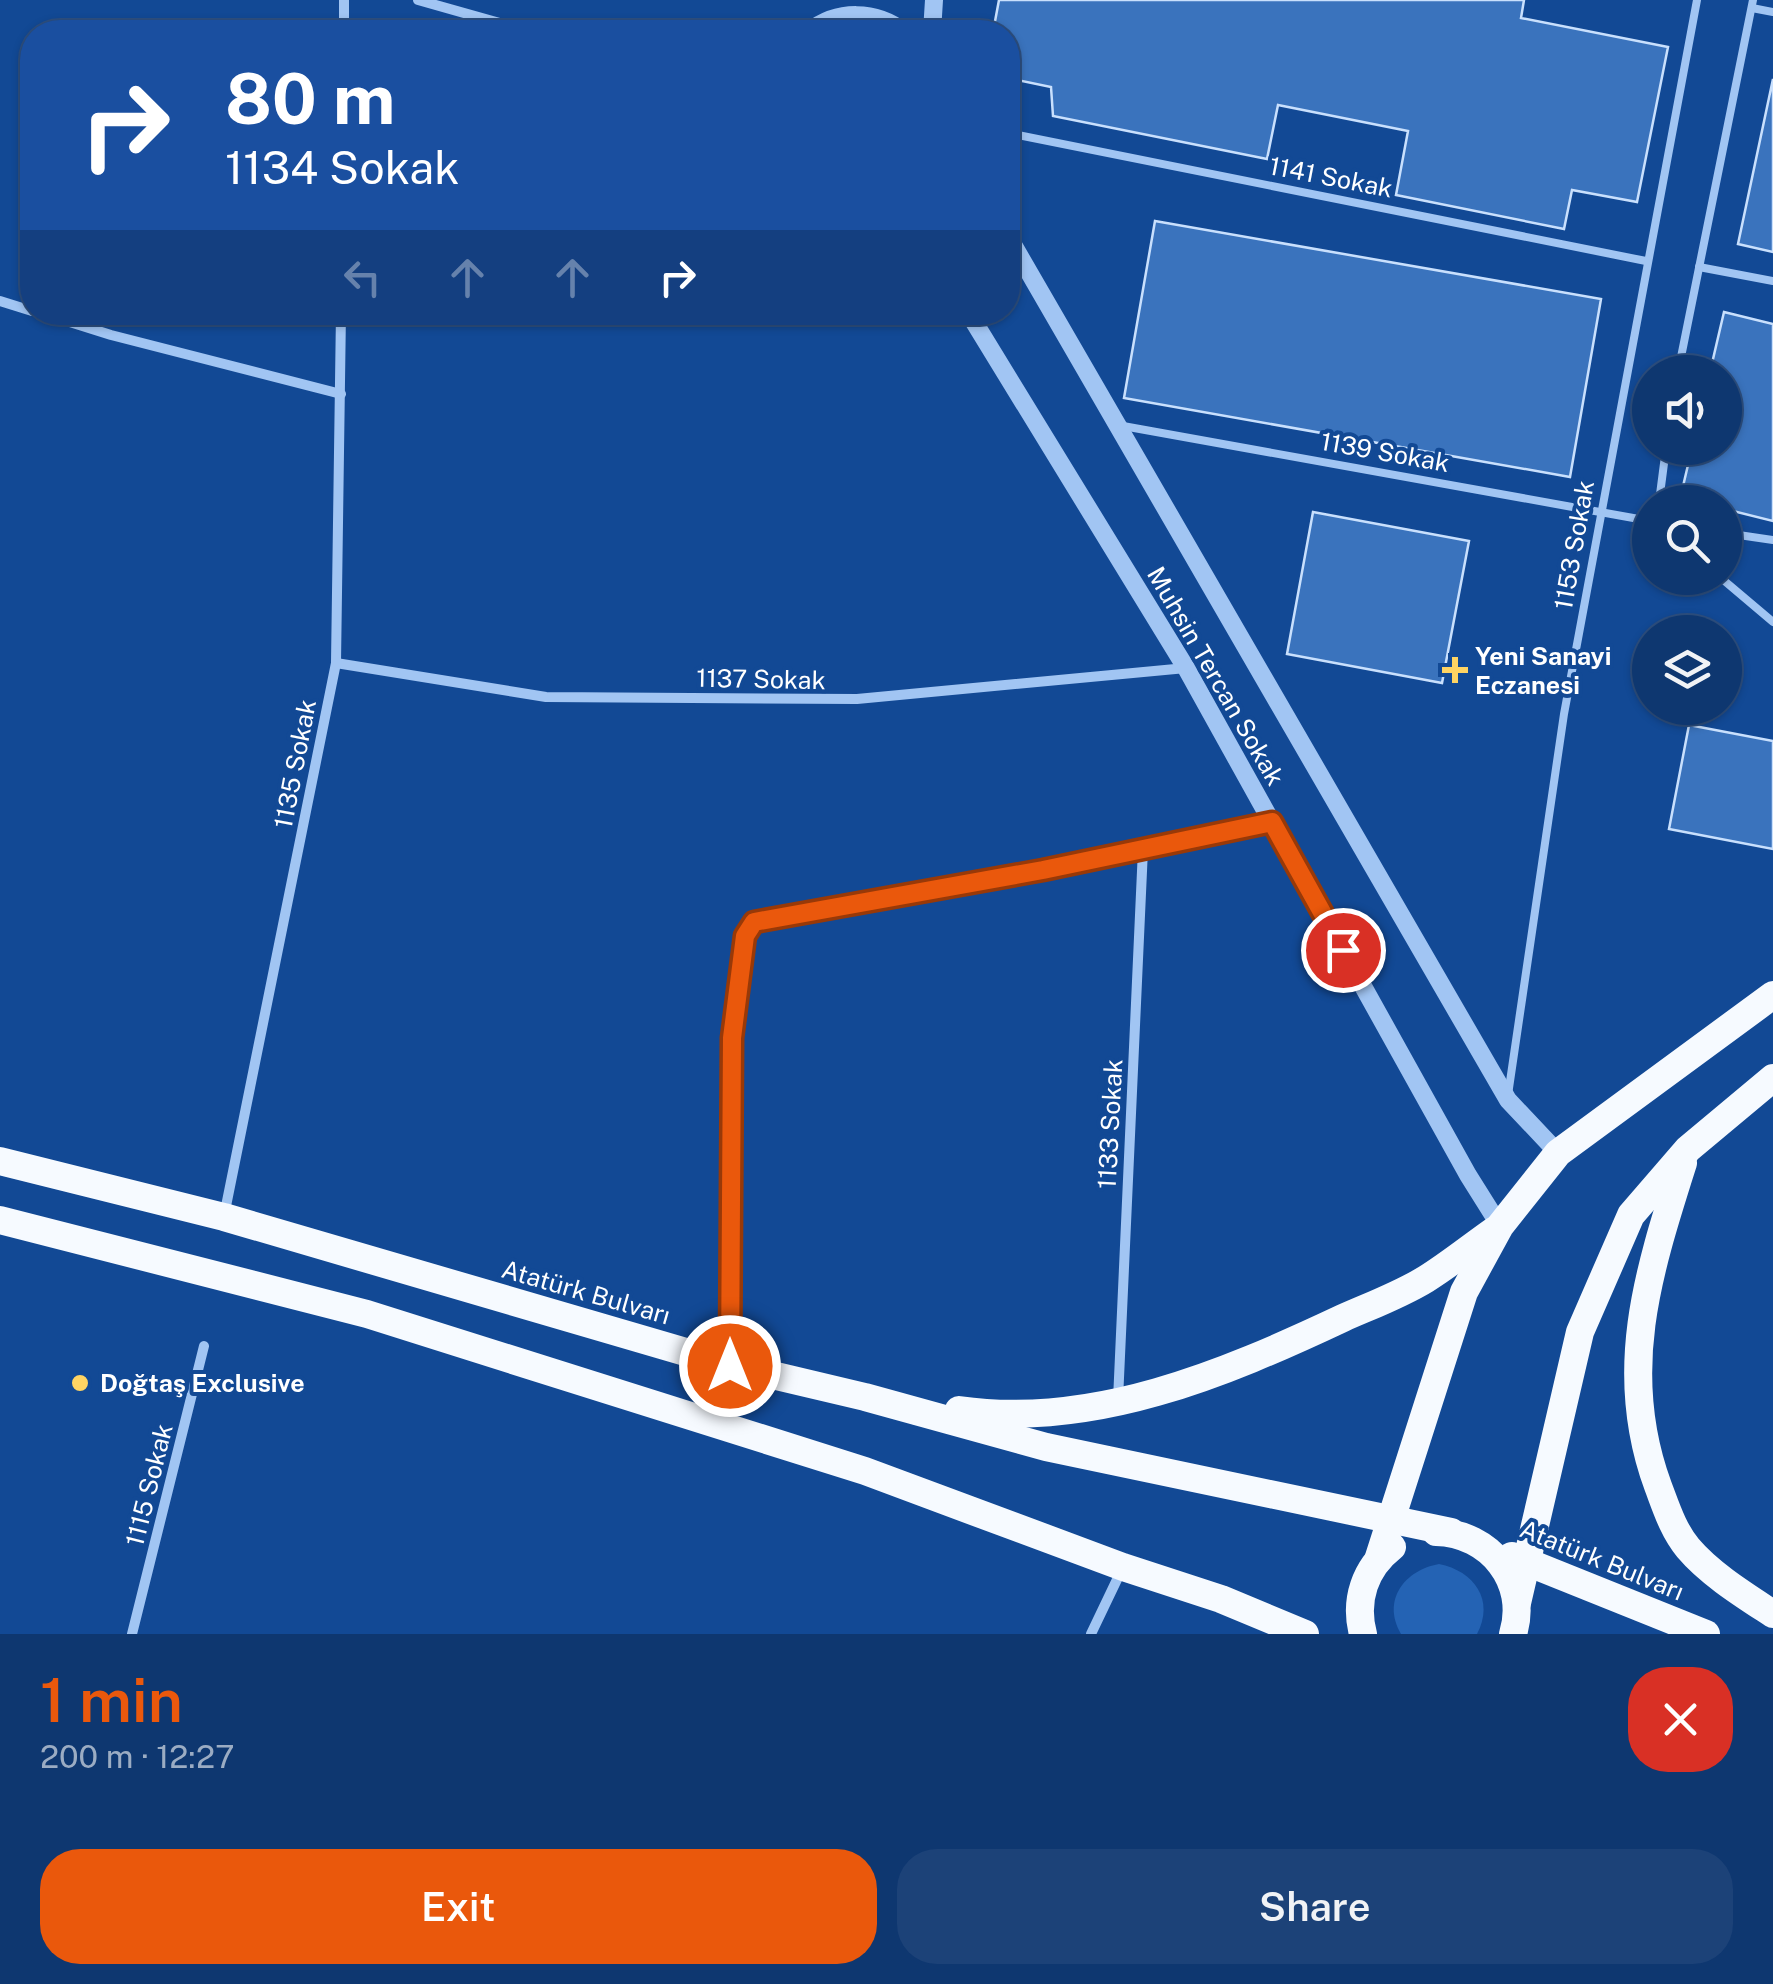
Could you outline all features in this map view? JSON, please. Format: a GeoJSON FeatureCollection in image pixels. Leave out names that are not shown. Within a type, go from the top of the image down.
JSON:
{"type":"FeatureCollection","features":[{"type":"Feature","properties":{"kind":"highway"},"geometry":{"type":"LineString","coordinates":[[1363,1634],[1359,1604],[1365,1579],[1379,1557],[1464,1292],[1500,1226],[1558,1153],[1773,995]]}},
{"type":"Feature","properties":{"kind":"highway"},"geometry":{"type":"LineString","coordinates":[[1512,1634],[1580,1332],[1630,1215],[1688,1149],[1773,1078]]}},
{"type":"Feature","properties":{"kind":"highway"},"geometry":{"type":"LineString","coordinates":[[1688,1149],[1651,1263],[1640,1326],[1636,1396],[1646,1452],[1670,1518],[1688,1548],[1742,1594],[1773,1614]]}},
{"type":"Feature","properties":{"kind":"highway","name":"Atatürk Bulvarı"},"geometry":{"type":"LineString","coordinates":[[0,1161],[224,1216],[730,1366],[865,1397],[1046,1447],[1464,1537],[1706,1634]]}},
{"type":"Feature","properties":{"kind":"highway"},"geometry":{"type":"LineString","coordinates":[[0,1220],[367,1314],[865,1471],[1123,1567],[1222,1599],[1306,1634]]}},
{"type":"Feature","properties":{"kind":"highway"},"geometry":{"type":"LineString","coordinates":[[865,1397],[986,1414],[1078,1410],[1192,1382],[1314,1332],[1424,1280],[1500,1226]]}},
{"type":"Feature","properties":{"kind":"highway"},"geometry":{"type":"LineString","coordinates":[[1379,1557],[1400,1541],[1425,1532],[1464,1537],[1496,1556],[1511,1578],[1517,1603]]}},
{"type":"Feature","properties":{"kind":"street"},"geometry":{"type":"LineString","coordinates":[[418,0],[489,20]]}},
{"type":"Feature","properties":{"kind":"street"},"geometry":{"type":"LineString","coordinates":[[835,20],[860,14],[883,20]]}},
{"type":"Feature","properties":{"kind":"street","name":"Muhsin Tercan Sokak"},"geometry":{"type":"LineString","coordinates":[[1020,257],[1508,1100],[1558,1153]]}},
{"type":"Feature","properties":{"kind":"street"},"geometry":{"type":"LineString","coordinates":[[78,325],[340,394]]}},
{"type":"Feature","properties":{"kind":"street","name":"1135 Sokak"},"geometry":{"type":"LineString","coordinates":[[224,1216],[336,663],[341,325]]}},
{"type":"Feature","properties":{"kind":"street","name":"Muhsin Tercan Sokak"},"geometry":{"type":"LineString","coordinates":[[976,325],[1186,668],[1500,1226]]}},
{"type":"Feature","properties":{"kind":"street","name":"1137 Sokak"},"geometry":{"type":"LineString","coordinates":[[336,663],[546,697],[856,700],[1186,668]]}},
{"type":"Feature","properties":{"kind":"street"},"geometry":{"type":"LineString","coordinates":[[730,1366],[732,1038],[742,950],[754,922],[1272,822]]}},
{"type":"Feature","properties":{"kind":"street","name":"1133 Sokak"},"geometry":{"type":"LineString","coordinates":[[1118,1401],[1143,849]]}},
{"type":"Feature","properties":{"kind":"street","name":"1115 Sokak"},"geometry":{"type":"LineString","coordinates":[[132,1634],[204,1346]]}},
{"type":"Feature","properties":{"kind":"street"},"geometry":{"type":"LineString","coordinates":[[1091,1634],[1123,1567]]}},
{"type":"Feature","properties":{"kind":"lane","name":"1153 Sokak"},"geometry":{"type":"LineString","coordinates":[[1508,1100],[1564,714],[1697,0]]}},
{"type":"Feature","properties":{"kind":"lane"},"geometry":{"type":"LineString","coordinates":[[1681,355],[1752,4],[1773,12]]}},
{"type":"Feature","properties":{"kind":"lane","name":"1141 Sokak"},"geometry":{"type":"LineString","coordinates":[[1020,135],[1646,261]]}},
{"type":"Feature","properties":{"kind":"lane"},"geometry":{"type":"LineString","coordinates":[[1699,267],[1773,282]]}},
{"type":"Feature","properties":{"kind":"lane","name":"1139 Sokak"},"geometry":{"type":"LineString","coordinates":[[1114,424],[1632,517]]}},
{"type":"Feature","properties":{"kind":"lane"},"geometry":{"type":"LineString","coordinates":[[1742,535],[1773,540]]}},
{"type":"Feature","properties":{"kind":"lane"},"geometry":{"type":"LineString","coordinates":[[1741,595],[1773,622]]}},
{"type":"Feature","properties":{"kind":"shaded area"},"geometry":{"type":"Polygon","coordinates":[[[1439,1564],[1462,1573],[1478,1589],[1484,1610],[1477,1634],[1401,1634],[1395,1621],[1395,1598],[1416,1573],[1439,1564]]]}},
{"type":"Feature","properties":{"kind":"building"},"geometry":{"type":"Polygon","coordinates":[[[999,0],[1524,0],[1521,18],[1668,47],[1637,202],[1572,190],[1564,229],[1396,195],[1408,131],[1278,105],[1267,159],[1053,116],[1051,87],[1020,81],[1020,20],[995,20],[999,0]]]}},
{"type":"Feature","properties":{"kind":"building"},"geometry":{"type":"Polygon","coordinates":[[[1773,79],[1773,252],[1738,244],[1773,79]]]}},
{"type":"Feature","properties":{"kind":"building"},"geometry":{"type":"Polygon","coordinates":[[[1155,221],[1601,299],[1570,477],[1124,398],[1155,221]]]}},
{"type":"Feature","properties":{"kind":"building"},"geometry":{"type":"Polygon","coordinates":[[[1724,312],[1773,324],[1773,521],[1742,513],[1742,485],[1683,485],[1688,465],[1742,465],[1742,355],[1714,355],[1724,312]]]}},
{"type":"Feature","properties":{"kind":"building"},"geometry":{"type":"Polygon","coordinates":[[[1313,512],[1469,541],[1442,683],[1287,654],[1313,512]]]}},
{"type":"Feature","properties":{"kind":"building"},"geometry":{"type":"Polygon","coordinates":[[[1689,725],[1773,741],[1773,849],[1669,829],[1689,725]]]}},
{"type":"Feature","properties":{"kind":"place","name":"Yeni Sanayi Eczanesi"},"geometry":{"type":"Point","coordinates":[1455,670]}},
{"type":"Feature","properties":{"kind":"place","name":"Doğtaş Exclusive"},"geometry":{"type":"Point","coordinates":[80,1383]}},
{"type":"Feature","properties":{"kind":"route"},"geometry":{"type":"LineString","coordinates":[[730,1366],[732,1038],[745,936],[754,922],[1043,870],[1272,822],[1343,950]]}}]}
